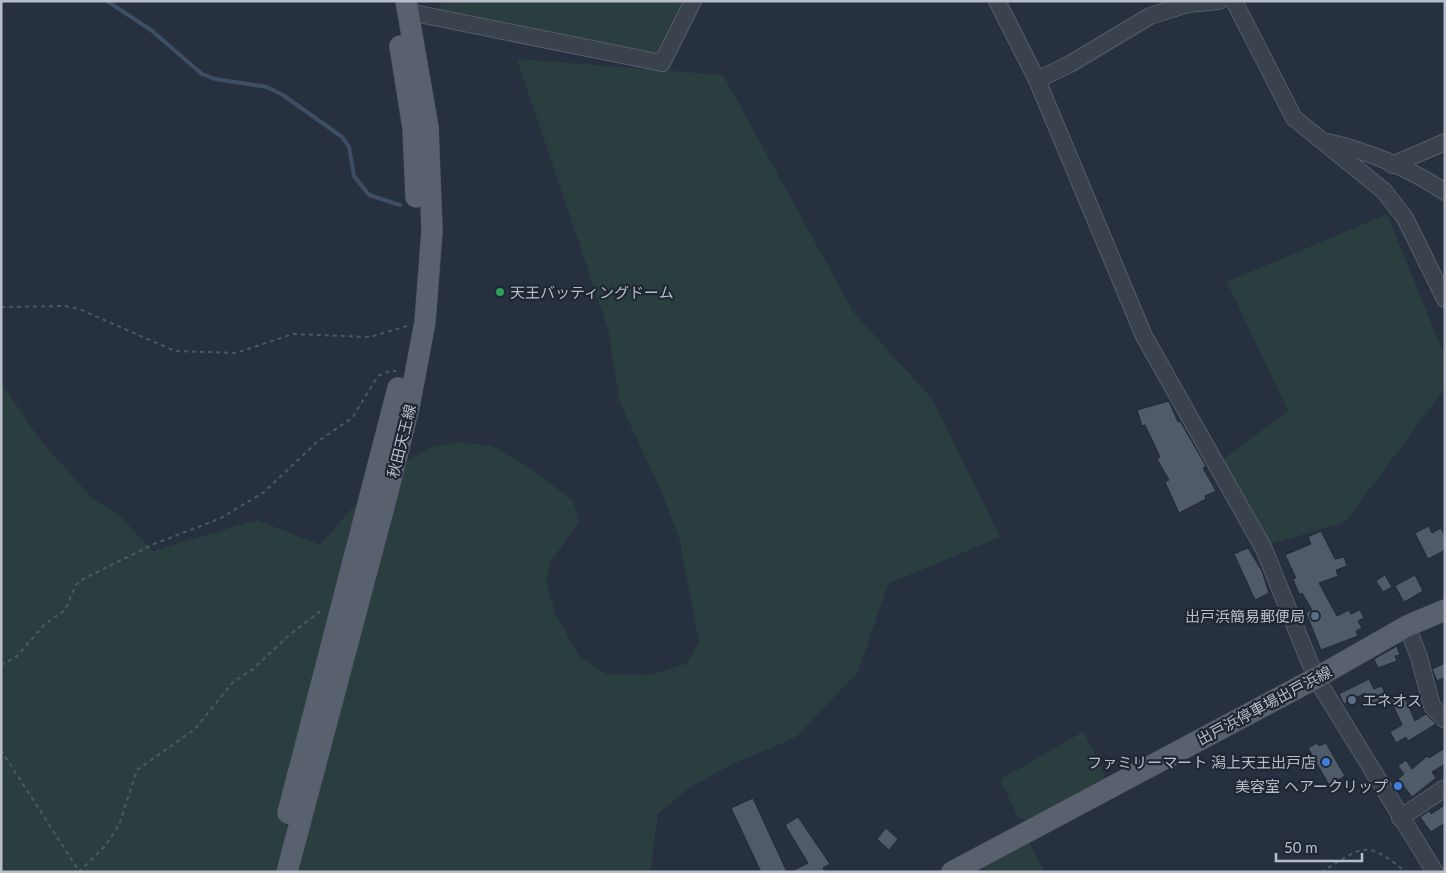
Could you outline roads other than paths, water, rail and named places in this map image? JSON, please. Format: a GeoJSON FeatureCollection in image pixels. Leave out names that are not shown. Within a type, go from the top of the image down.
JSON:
{"type":"FeatureCollection","features":[{"type":"Feature","properties":{"kind":"main road","name":"秋田天王線"},"geometry":{"type":"LineString","coordinates":[[272,872],[395,405],[410,325],[418,232],[413,128],[402,5]]}},
{"type":"Feature","properties":{"kind":"main road","name":"秋田天王線"},"geometry":{"type":"LineString","coordinates":[[287,872],[410,407],[425,322],[432,231],[428,127],[402,5]]}},
{"type":"Feature","properties":{"kind":"main road","name":"出戸浜停車場出戸浜線"},"geometry":{"type":"LineString","coordinates":[[952,872],[1316,678],[1407,626],[1445,610]]}},
{"type":"Feature","properties":{"kind":"street"},"geometry":{"type":"LineString","coordinates":[[402,5],[662,63],[693,1]]}},
{"type":"Feature","properties":{"kind":"street"},"geometry":{"type":"LineString","coordinates":[[997,1],[1037,80],[1144,336],[1264,549],[1316,678],[1400,818],[1435,872]]}},
{"type":"Feature","properties":{"kind":"street"},"geometry":{"type":"LineString","coordinates":[[1037,80],[1070,64],[1150,16],[1188,4],[1219,1]]}},
{"type":"Feature","properties":{"kind":"street"},"geometry":{"type":"LineString","coordinates":[[1234,1],[1294,118],[1384,191],[1405,218],[1445,298]]}},
{"type":"Feature","properties":{"kind":"street"},"geometry":{"type":"LineString","coordinates":[[1322,141],[1356,148],[1429,181],[1445,192]]}},
{"type":"Feature","properties":{"kind":"street"},"geometry":{"type":"LineString","coordinates":[[1392,165],[1445,142]]}},
{"type":"Feature","properties":{"kind":"street"},"geometry":{"type":"LineString","coordinates":[[1407,626],[1419,657],[1432,706],[1445,720]]}},
{"type":"Feature","properties":{"kind":"street"},"geometry":{"type":"LineString","coordinates":[[1400,818],[1445,788]]}},
{"type":"Feature","properties":{"kind":"waterway"},"geometry":{"type":"LineString","coordinates":[[107,1],[151,30],[202,74],[215,79],[267,87],[283,95],[342,137],[349,147],[354,176],[369,195],[400,205]]}},
{"type":"Feature","properties":{"kind":"place","name":"天王バッティングドーム"},"geometry":{"type":"Point","coordinates":[500,292]}},
{"type":"Feature","properties":{"kind":"place","name":"出戸浜簡易郵便局"},"geometry":{"type":"Point","coordinates":[1315,616]}},
{"type":"Feature","properties":{"kind":"place","name":"エネオス"},"geometry":{"type":"Point","coordinates":[1352,700]}},
{"type":"Feature","properties":{"kind":"place","name":"ファミリーマート 潟上天王出戸店"},"geometry":{"type":"Point","coordinates":[1326,762]}},
{"type":"Feature","properties":{"kind":"place","name":"美容室 ヘアークリップ"},"geometry":{"type":"Point","coordinates":[1398,786]}}]}
